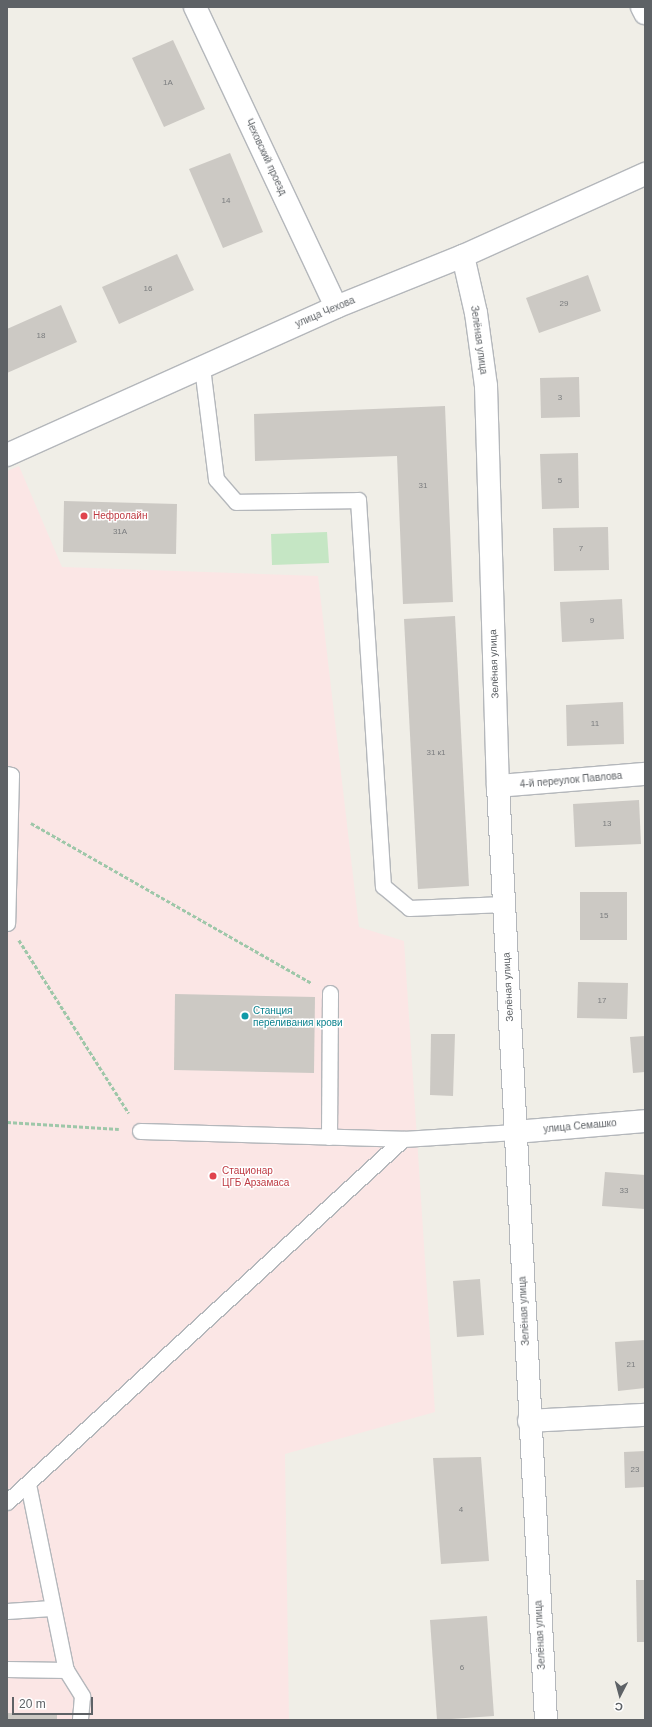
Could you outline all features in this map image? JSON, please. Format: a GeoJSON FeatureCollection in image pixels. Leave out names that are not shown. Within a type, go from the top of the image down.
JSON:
{"type":"FeatureCollection","features":[{"type":"Feature","properties":{"kind":"street","name":"Чеховский проезд"},"geometry":{"type":"LineString","coordinates":[[195,7],[336,307]]}},
{"type":"Feature","properties":{"kind":"street"},"geometry":{"type":"LineString","coordinates":[[642,7],[645,13]]}},
{"type":"Feature","properties":{"kind":"street","name":"улица Чехова"},"geometry":{"type":"LineString","coordinates":[[7,455],[336,307],[462,256],[645,174]]}},
{"type":"Feature","properties":{"kind":"street","name":"Зелёная улица"},"geometry":{"type":"LineString","coordinates":[[462,256],[476,313],[486,386],[498,786],[529,1421],[546,1720]]}},
{"type":"Feature","properties":{"kind":"street","name":"4-й переулок Павлова"},"geometry":{"type":"LineString","coordinates":[[498,786],[645,774]]}},
{"type":"Feature","properties":{"kind":"street","name":"улица Семашко"},"geometry":{"type":"LineString","coordinates":[[515,1132],[645,1121]]}},
{"type":"Feature","properties":{"kind":"street"},"geometry":{"type":"LineString","coordinates":[[529,1421],[645,1415]]}},
{"type":"Feature","properties":{"kind":"lane"},"geometry":{"type":"LineString","coordinates":[[202,367],[216,479],[236,502],[358,500],[383,886],[409,908],[504,904]]}},
{"type":"Feature","properties":{"kind":"lane"},"geometry":{"type":"LineString","coordinates":[[7,774],[11,775],[7,923]]}},
{"type":"Feature","properties":{"kind":"lane"},"geometry":{"type":"LineString","coordinates":[[329,1137],[330,993]]}},
{"type":"Feature","properties":{"kind":"lane"},"geometry":{"type":"LineString","coordinates":[[140,1131],[403,1140],[515,1132]]}},
{"type":"Feature","properties":{"kind":"lane"},"geometry":{"type":"LineString","coordinates":[[7,1502],[403,1140]]}},
{"type":"Feature","properties":{"kind":"lane"},"geometry":{"type":"LineString","coordinates":[[28,1484],[52,1608],[66,1670],[82,1696],[80,1720]]}},
{"type":"Feature","properties":{"kind":"lane"},"geometry":{"type":"LineString","coordinates":[[7,1611],[52,1608]]}},
{"type":"Feature","properties":{"kind":"lane"},"geometry":{"type":"LineString","coordinates":[[7,1669],[66,1670]]}},
{"type":"Feature","properties":{"kind":"path"},"geometry":{"type":"LineString","coordinates":[[10,812],[330,993]]}},
{"type":"Feature","properties":{"kind":"path"},"geometry":{"type":"LineString","coordinates":[[7,923],[140,1131]]}},
{"type":"Feature","properties":{"kind":"path"},"geometry":{"type":"LineString","coordinates":[[7,1122],[140,1131]]}},
{"type":"Feature","properties":{"kind":"shaded area","name":"Стационар ЦГБ Арзамаса"},"geometry":{"type":"Polygon","coordinates":[[[19,466],[62,567],[318,576],[359,927],[404,941],[435,1412],[285,1454],[289,1720],[7,1720],[7,471],[19,466]]]}},
{"type":"Feature","properties":{"kind":"green space"},"geometry":{"type":"Polygon","coordinates":[[[327,532],[329,563],[272,565],[271,534],[327,532]]]}},
{"type":"Feature","properties":{"kind":"building"},"geometry":{"type":"Polygon","coordinates":[[[173,40],[205,109],[164,127],[132,58],[173,40]]]}},
{"type":"Feature","properties":{"kind":"building"},"geometry":{"type":"Polygon","coordinates":[[[230,153],[263,232],[223,248],[189,169],[230,153]]]}},
{"type":"Feature","properties":{"kind":"building"},"geometry":{"type":"Polygon","coordinates":[[[177,254],[194,290],[119,324],[102,287],[177,254]]]}},
{"type":"Feature","properties":{"kind":"building"},"geometry":{"type":"Polygon","coordinates":[[[588,275],[601,311],[539,333],[526,298],[588,275]]]}},
{"type":"Feature","properties":{"kind":"building"},"geometry":{"type":"Polygon","coordinates":[[[61,305],[77,342],[7,373],[7,329],[61,305]]]}},
{"type":"Feature","properties":{"kind":"building"},"geometry":{"type":"Polygon","coordinates":[[[579,377],[580,417],[541,418],[540,378],[579,377]]]}},
{"type":"Feature","properties":{"kind":"building"},"geometry":{"type":"Polygon","coordinates":[[[445,406],[453,602],[403,604],[397,456],[255,461],[254,414],[445,406]]]}},
{"type":"Feature","properties":{"kind":"building"},"geometry":{"type":"Polygon","coordinates":[[[578,453],[579,508],[542,509],[540,454],[578,453]]]}},
{"type":"Feature","properties":{"kind":"building"},"geometry":{"type":"Polygon","coordinates":[[[64,501],[177,504],[176,554],[63,552],[64,501]]]}},
{"type":"Feature","properties":{"kind":"building"},"geometry":{"type":"Polygon","coordinates":[[[608,527],[609,570],[554,571],[553,528],[608,527]]]}},
{"type":"Feature","properties":{"kind":"building"},"geometry":{"type":"Polygon","coordinates":[[[622,599],[624,639],[562,642],[560,602],[622,599]]]}},
{"type":"Feature","properties":{"kind":"building"},"geometry":{"type":"Polygon","coordinates":[[[455,616],[469,886],[418,889],[404,619],[455,616]]]}},
{"type":"Feature","properties":{"kind":"building"},"geometry":{"type":"Polygon","coordinates":[[[623,702],[624,744],[567,746],[566,705],[623,702]]]}},
{"type":"Feature","properties":{"kind":"building"},"geometry":{"type":"Polygon","coordinates":[[[639,800],[641,844],[575,847],[573,804],[639,800]]]}},
{"type":"Feature","properties":{"kind":"building"},"geometry":{"type":"Polygon","coordinates":[[[580,892],[627,892],[627,940],[580,940],[580,892]]]}},
{"type":"Feature","properties":{"kind":"building"},"geometry":{"type":"Polygon","coordinates":[[[578,982],[628,983],[627,1019],[577,1018],[578,982]]]}},
{"type":"Feature","properties":{"kind":"building","name":"Станция переливания крови"},"geometry":{"type":"Polygon","coordinates":[[[175,994],[315,997],[314,1073],[174,1070],[175,994]]]}},
{"type":"Feature","properties":{"kind":"building"},"geometry":{"type":"Polygon","coordinates":[[[431,1034],[455,1034],[453,1096],[430,1095],[431,1034]]]}},
{"type":"Feature","properties":{"kind":"building"},"geometry":{"type":"Polygon","coordinates":[[[645,1036],[645,1072],[633,1073],[630,1037],[645,1036]]]}},
{"type":"Feature","properties":{"kind":"building"},"geometry":{"type":"Polygon","coordinates":[[[605,1172],[645,1175],[645,1209],[602,1206],[605,1172]]]}},
{"type":"Feature","properties":{"kind":"building"},"geometry":{"type":"Polygon","coordinates":[[[480,1279],[484,1335],[457,1337],[453,1281],[480,1279]]]}},
{"type":"Feature","properties":{"kind":"building"},"geometry":{"type":"Polygon","coordinates":[[[645,1340],[645,1388],[618,1391],[615,1342],[645,1340]]]}},
{"type":"Feature","properties":{"kind":"building"},"geometry":{"type":"Polygon","coordinates":[[[645,1451],[645,1487],[625,1488],[624,1452],[645,1451]]]}},
{"type":"Feature","properties":{"kind":"building"},"geometry":{"type":"Polygon","coordinates":[[[481,1457],[489,1561],[441,1564],[433,1458],[481,1457]]]}},
{"type":"Feature","properties":{"kind":"building"},"geometry":{"type":"Polygon","coordinates":[[[636,1580],[645,1580],[645,1642],[637,1642],[636,1580]]]}},
{"type":"Feature","properties":{"kind":"building"},"geometry":{"type":"Polygon","coordinates":[[[487,1616],[494,1716],[437,1720],[430,1620],[487,1616]]]}},
{"type":"Feature","properties":{"kind":"building"},"geometry":{"type":"Polygon","coordinates":[[[7,1713],[57,1714],[57,1720],[7,1720],[7,1713]]]}},
{"type":"Feature","properties":{"kind":"place","name":"Нефролайн"},"geometry":{"type":"Point","coordinates":[84,516]}},
{"type":"Feature","properties":{"kind":"place","name":"Станция переливания крови"},"geometry":{"type":"Point","coordinates":[245,1016]}},
{"type":"Feature","properties":{"kind":"place","name":"Стационар ЦГБ Арзамаса"},"geometry":{"type":"Point","coordinates":[213,1176]}}]}
